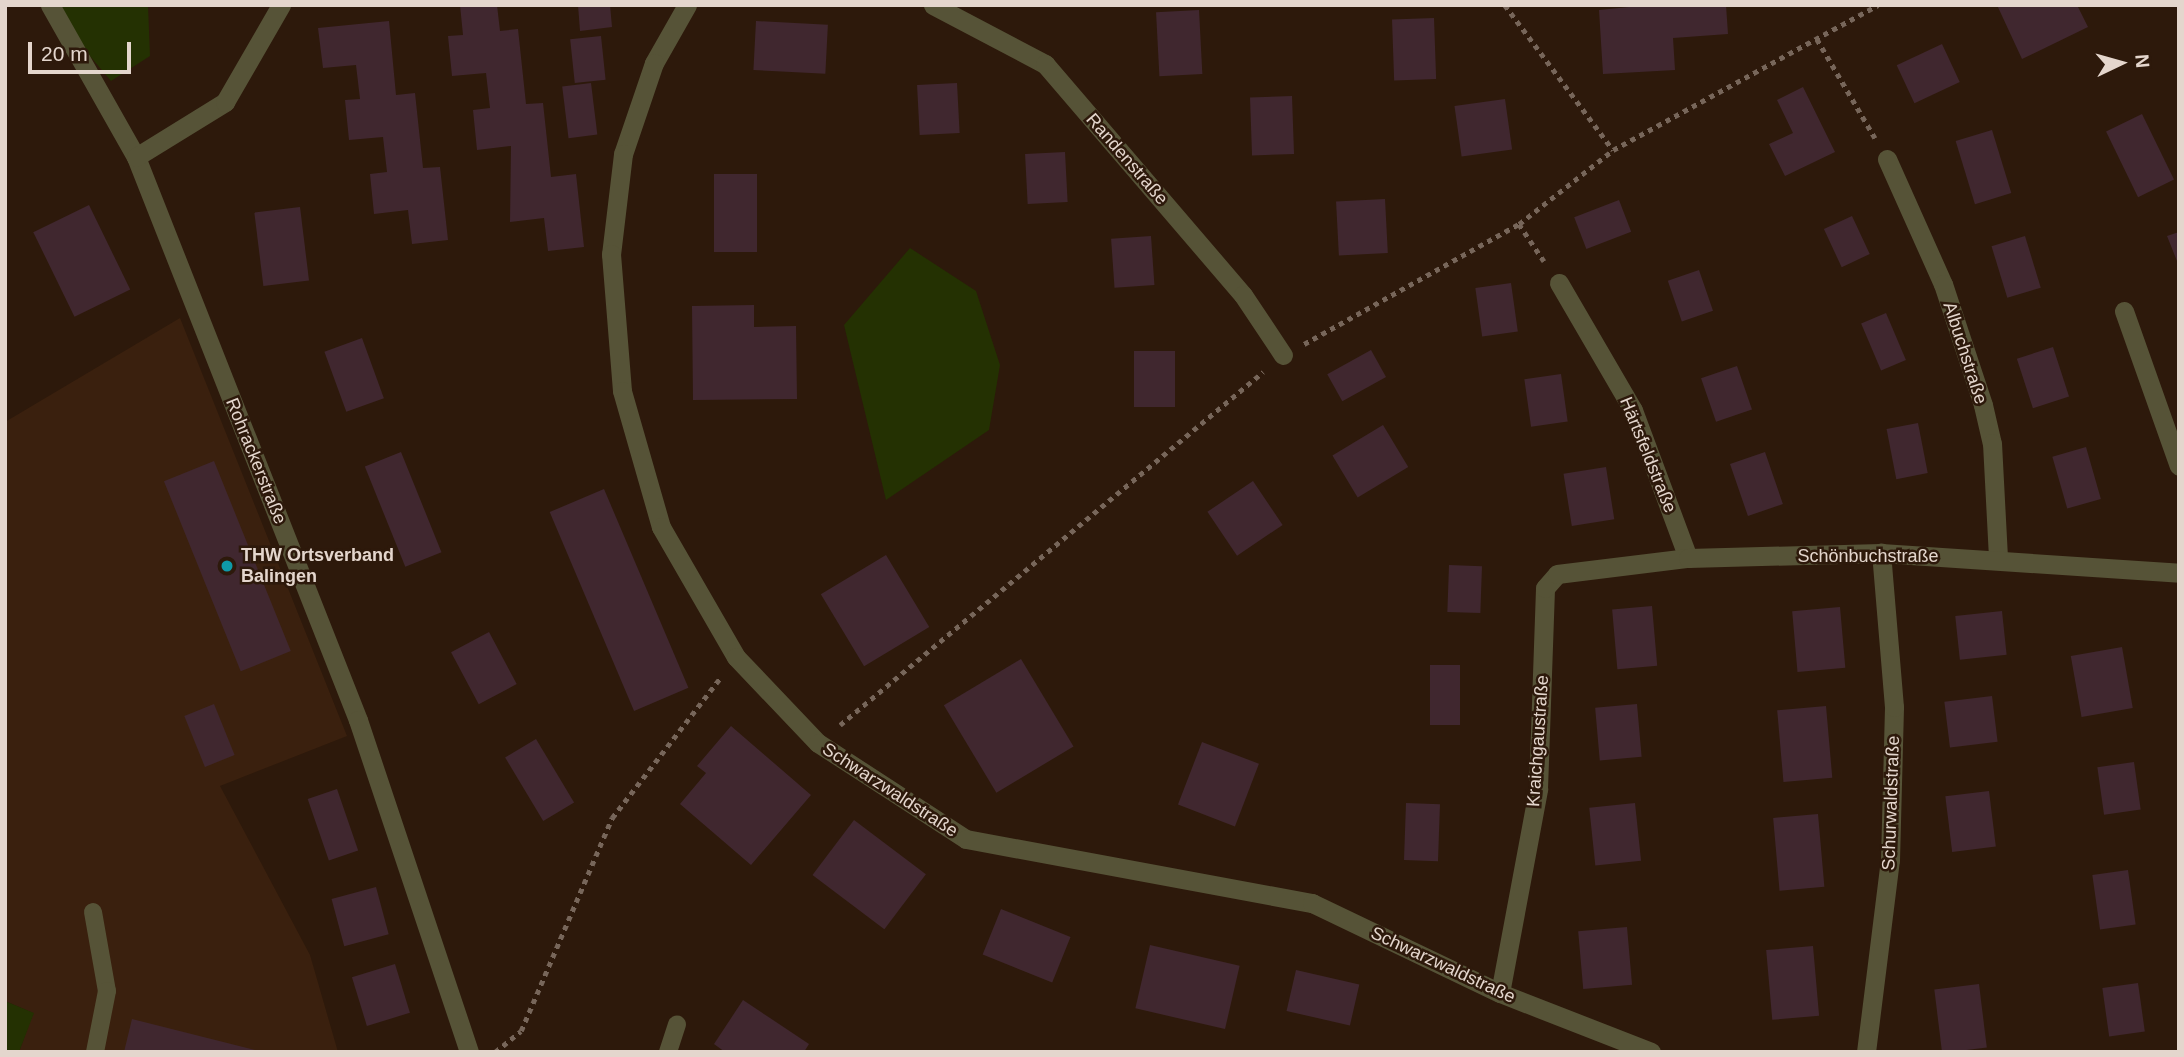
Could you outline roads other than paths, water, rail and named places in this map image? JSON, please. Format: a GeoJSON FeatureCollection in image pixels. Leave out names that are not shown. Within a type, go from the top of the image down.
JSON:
{"type":"FeatureCollection","features":[{"type":"Feature","properties":{"kind":"street","name":"Rohrackerstraße"},"geometry":{"type":"LineString","coordinates":[[50,5],[136,157],[358,720],[469,1052]]}},
{"type":"Feature","properties":{"kind":"street"},"geometry":{"type":"LineString","coordinates":[[136,157],[225,102],[281,5]]}},
{"type":"Feature","properties":{"kind":"street","name":"Schwarzwaldstraße"},"geometry":{"type":"LineString","coordinates":[[687,5],[654,63],[623,155],[611,254],[622,391],[661,527],[736,657],[818,743],[966,839],[1312,903],[1500,993],[1651,1052]]}},
{"type":"Feature","properties":{"kind":"street","name":"Randenstraße"},"geometry":{"type":"LineString","coordinates":[[933,5],[1045,64],[1243,295],[1283,355]]}},
{"type":"Feature","properties":{"kind":"street","name":"Albuchstraße"},"geometry":{"type":"LineString","coordinates":[[1887,159],[1942,284],[1983,405],[1992,443],[1998,558]]}},
{"type":"Feature","properties":{"kind":"street","name":"Härtsfeldstraße"},"geometry":{"type":"LineString","coordinates":[[1559,283],[1633,410],[1688,558]]}},
{"type":"Feature","properties":{"kind":"street"},"geometry":{"type":"LineString","coordinates":[[2124,311],[2179,466]]}},
{"type":"Feature","properties":{"kind":"street","name":"Schönbuchstraße"},"geometry":{"type":"LineString","coordinates":[[1557,574],[1688,558],[1881,553],[1998,558],[2179,573]]}},
{"type":"Feature","properties":{"kind":"street","name":"Schurwaldstraße"},"geometry":{"type":"LineString","coordinates":[[1866,1052],[1890,860],[1894,707],[1881,553]]}},
{"type":"Feature","properties":{"kind":"street","name":"Kraichgaustraße"},"geometry":{"type":"LineString","coordinates":[[1500,993],[1538,789],[1545,588],[1557,574]]}},
{"type":"Feature","properties":{"kind":"lane"},"geometry":{"type":"LineString","coordinates":[[93,912],[107,991],[95,1052]]}},
{"type":"Feature","properties":{"kind":"lane"},"geometry":{"type":"LineString","coordinates":[[668,1052],[677,1024]]}},
{"type":"Feature","properties":{"kind":"place","name":"THW Ortsverband Balingen"},"geometry":{"type":"Point","coordinates":[227,566]}}]}
